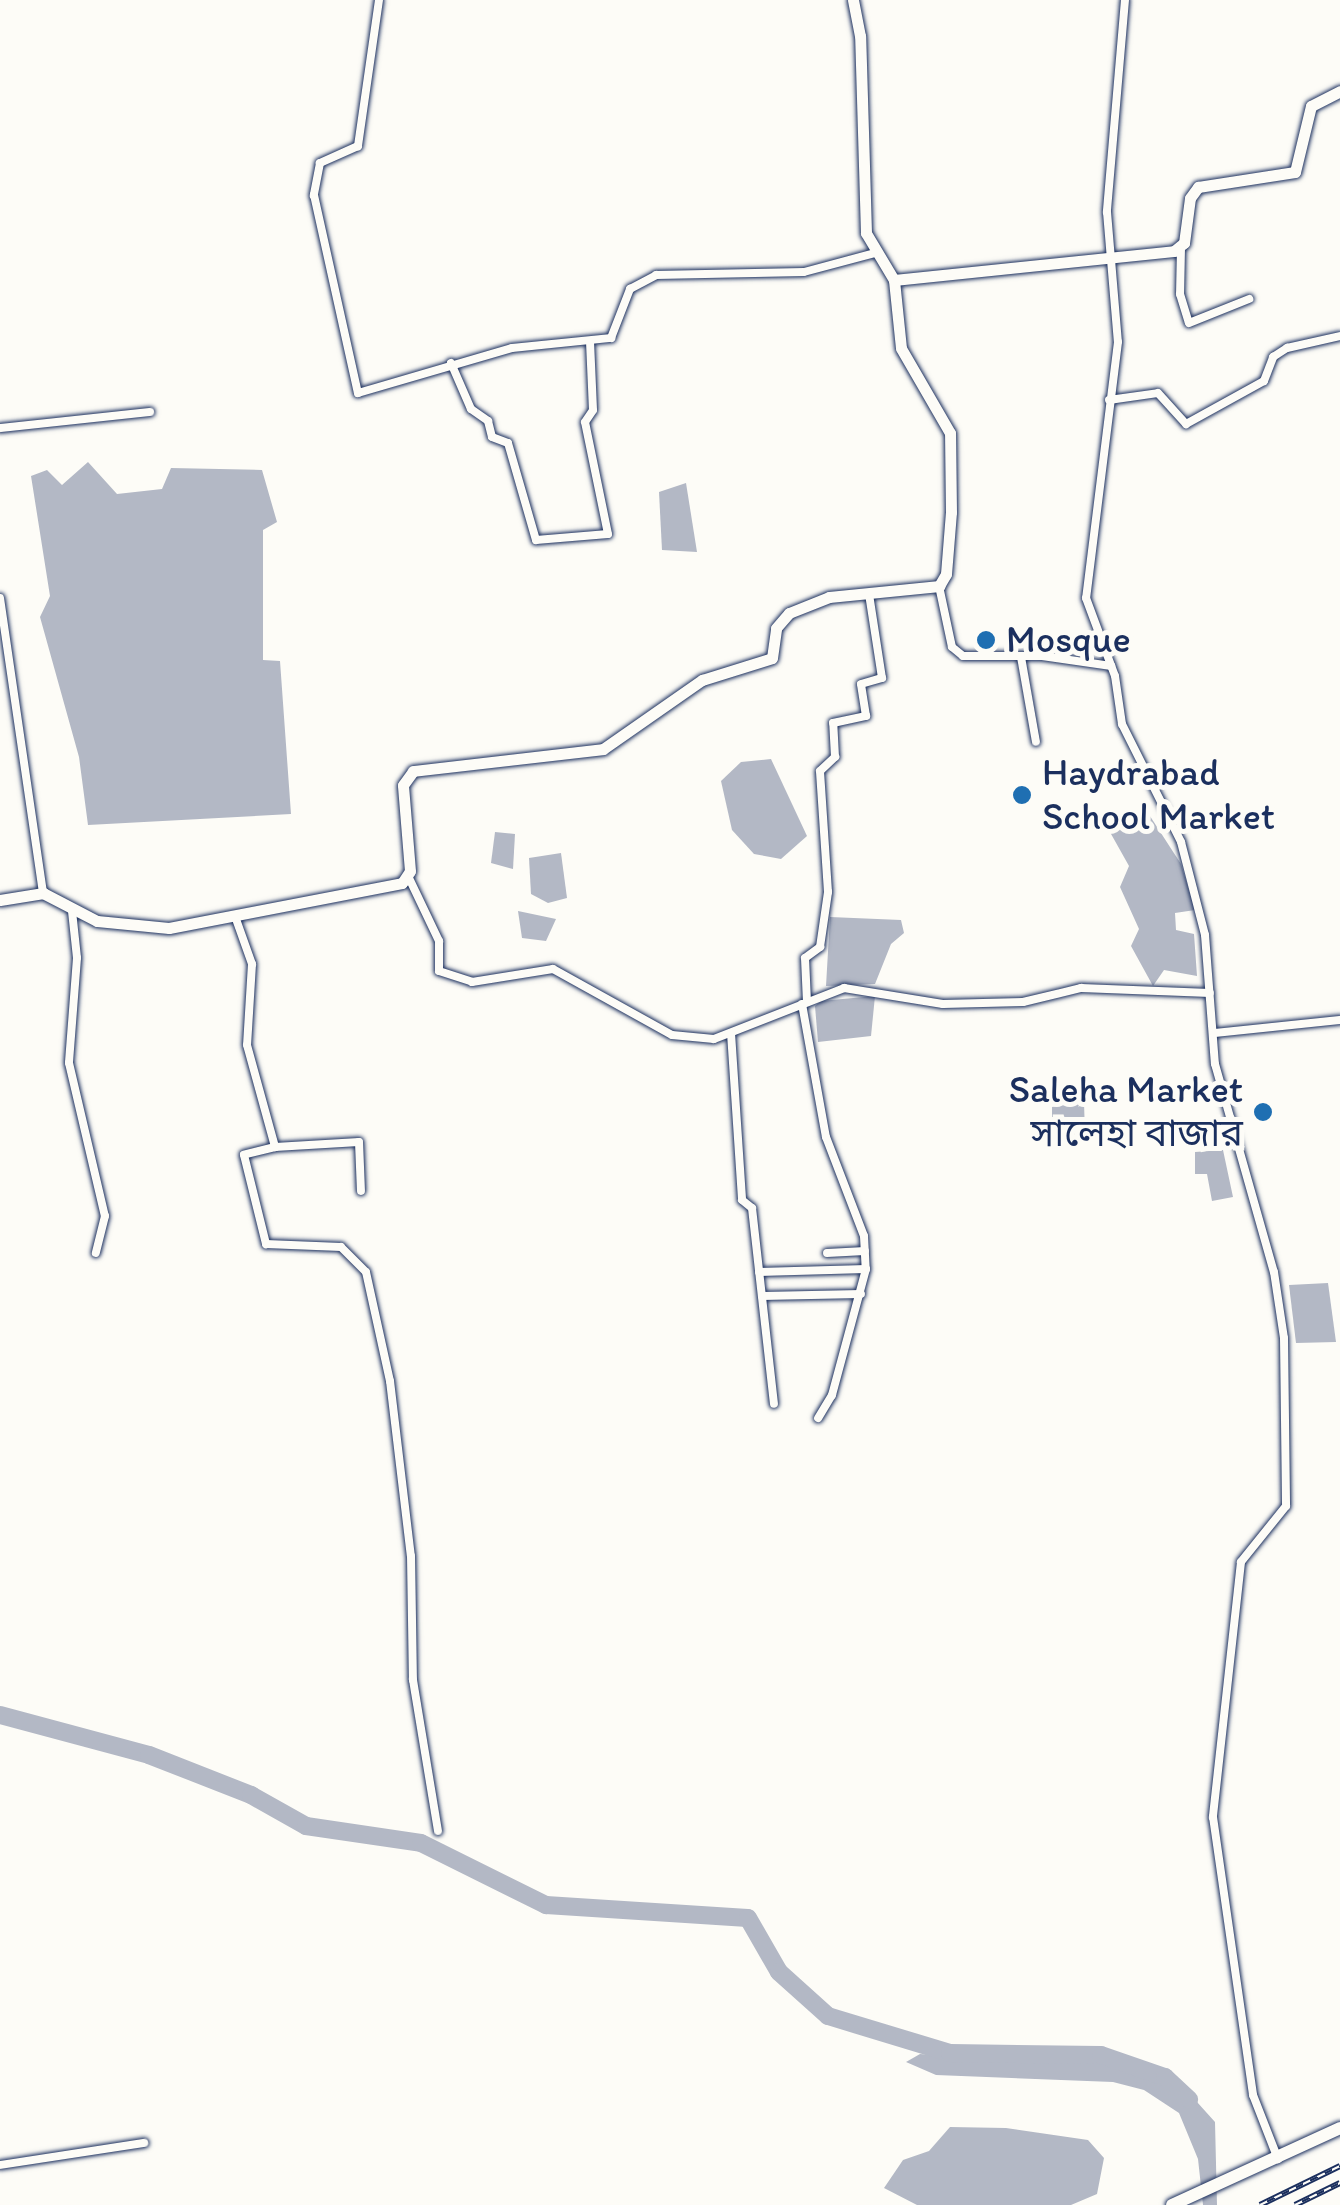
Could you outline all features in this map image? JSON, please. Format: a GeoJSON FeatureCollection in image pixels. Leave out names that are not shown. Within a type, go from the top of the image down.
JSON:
{"type":"FeatureCollection","features":[{"type":"Feature","properties":{"kind":"main road"},"geometry":{"type":"LineString","coordinates":[[1174,2204],[1340,2128]]}},
{"type":"Feature","properties":{"kind":"street"},"geometry":{"type":"LineString","coordinates":[[379,0],[358,146],[320,163],[318,224],[358,393],[512,348],[611,338],[630,289],[656,276],[804,272],[875,253]]}},
{"type":"Feature","properties":{"kind":"street"},"geometry":{"type":"LineString","coordinates":[[853,0],[860,36],[866,233],[894,280],[901,348],[950,433],[951,512],[940,586],[957,653],[1111,666]]}},
{"type":"Feature","properties":{"kind":"street"},"geometry":{"type":"LineString","coordinates":[[1125,0],[1106,256],[1118,342],[1086,598],[1111,666],[1122,724],[1181,842],[1206,936],[1215,1064],[1274,1272],[1284,1338],[1286,1506],[1241,1562],[1213,1817],[1253,2095],[1278,2159]]}},
{"type":"Feature","properties":{"kind":"street"},"geometry":{"type":"LineString","coordinates":[[1249,299],[1189,322],[1180,294],[1181,248],[1190,198],[1198,186],[1295,172],[1312,106],[1340,92]]}},
{"type":"Feature","properties":{"kind":"street"},"geometry":{"type":"LineString","coordinates":[[894,280],[1181,248]]}},
{"type":"Feature","properties":{"kind":"street"},"geometry":{"type":"LineString","coordinates":[[1109,400],[1158,393],[1186,424],[1264,381],[1272,357],[1287,348],[1340,336]]}},
{"type":"Feature","properties":{"kind":"street"},"geometry":{"type":"LineString","coordinates":[[450,363],[471,409],[488,421],[492,437],[508,443],[536,540],[608,534],[585,422],[593,410],[590,342]]}},
{"type":"Feature","properties":{"kind":"street"},"geometry":{"type":"LineString","coordinates":[[0,428],[150,412]]}},
{"type":"Feature","properties":{"kind":"street"},"geometry":{"type":"LineString","coordinates":[[940,586],[829,598],[789,613],[779,620],[772,658],[702,680],[604,749],[413,771],[403,785],[409,878],[439,941],[439,972],[472,982],[553,969],[672,1035],[714,1039],[844,988],[943,1004],[1023,1002],[1081,988],[1210,993]]}},
{"type":"Feature","properties":{"kind":"street"},"geometry":{"type":"LineString","coordinates":[[818,1418],[832,1395],[866,1269],[865,1251],[826,1137],[804,1003],[805,958],[820,947],[828,892],[820,771],[836,757],[833,723],[866,716],[861,684],[882,678],[870,594]]}},
{"type":"Feature","properties":{"kind":"street"},"geometry":{"type":"LineString","coordinates":[[0,598],[44,894]]}},
{"type":"Feature","properties":{"kind":"street"},"geometry":{"type":"LineString","coordinates":[[1020,657],[1036,742]]}},
{"type":"Feature","properties":{"kind":"street"},"geometry":{"type":"LineString","coordinates":[[0,900],[44,894],[97,921],[158,927],[236,919],[409,878]]}},
{"type":"Feature","properties":{"kind":"street"},"geometry":{"type":"LineString","coordinates":[[72,910],[77,958],[69,1063],[104,1216],[96,1253]]}},
{"type":"Feature","properties":{"kind":"street"},"geometry":{"type":"LineString","coordinates":[[236,919],[252,964],[246,1045],[275,1147]]}},
{"type":"Feature","properties":{"kind":"street"},"geometry":{"type":"LineString","coordinates":[[1214,1033],[1340,1020]]}},
{"type":"Feature","properties":{"kind":"street"},"geometry":{"type":"LineString","coordinates":[[732,1032],[742,1200],[752,1208],[774,1404]]}},
{"type":"Feature","properties":{"kind":"street"},"geometry":{"type":"LineString","coordinates":[[361,1191],[358,1142],[275,1147],[244,1155],[266,1244],[342,1246],[366,1272],[390,1381],[412,1556],[414,1680],[438,1830]]}},
{"type":"Feature","properties":{"kind":"street"},"geometry":{"type":"LineString","coordinates":[[826,1252],[865,1251]]}},
{"type":"Feature","properties":{"kind":"street"},"geometry":{"type":"LineString","coordinates":[[759,1272],[866,1269]]}},
{"type":"Feature","properties":{"kind":"street"},"geometry":{"type":"LineString","coordinates":[[762,1296],[860,1294]]}},
{"type":"Feature","properties":{"kind":"street"},"geometry":{"type":"LineString","coordinates":[[0,2165],[144,2143]]}},
{"type":"Feature","properties":{"kind":"shaded area"},"geometry":{"type":"Polygon","coordinates":[[[88,462],[117,494],[162,489],[171,468],[262,470],[277,522],[263,530],[263,660],[280,661],[291,814],[88,825],[79,757],[40,617],[50,596],[31,476],[47,470],[62,485],[88,462]]]}},
{"type":"Feature","properties":{"kind":"shaded area"},"geometry":{"type":"Polygon","coordinates":[[[686,483],[697,552],[662,550],[659,492],[686,483]]]}},
{"type":"Feature","properties":{"kind":"shaded area"},"geometry":{"type":"Polygon","coordinates":[[[771,759],[807,836],[781,859],[754,854],[732,830],[721,781],[741,762],[771,759]]]}},
{"type":"Feature","properties":{"kind":"shaded area"},"geometry":{"type":"Polygon","coordinates":[[[1148,813],[1181,864],[1195,910],[1175,913],[1176,930],[1194,934],[1197,976],[1164,970],[1153,986],[1131,946],[1139,929],[1120,887],[1129,866],[1106,825],[1148,813]]]}},
{"type":"Feature","properties":{"kind":"shaded area"},"geometry":{"type":"Polygon","coordinates":[[[495,832],[515,834],[513,869],[491,863],[495,832]]]}},
{"type":"Feature","properties":{"kind":"shaded area"},"geometry":{"type":"Polygon","coordinates":[[[561,853],[567,898],[548,903],[531,894],[529,858],[561,853]]]}},
{"type":"Feature","properties":{"kind":"shaded area"},"geometry":{"type":"Polygon","coordinates":[[[518,911],[556,919],[546,941],[522,938],[518,911]]]}},
{"type":"Feature","properties":{"kind":"shaded area"},"geometry":{"type":"Polygon","coordinates":[[[830,917],[901,920],[904,933],[891,944],[875,984],[826,986],[830,917]]]}},
{"type":"Feature","properties":{"kind":"shaded area"},"geometry":{"type":"Polygon","coordinates":[[[875,996],[871,1036],[818,1042],[815,1006],[821,1001],[875,996]]]}},
{"type":"Feature","properties":{"kind":"shaded area"},"geometry":{"type":"Polygon","coordinates":[[[1084,1102],[1085,1135],[1052,1139],[1052,1107],[1084,1102]]]}},
{"type":"Feature","properties":{"kind":"shaded area"},"geometry":{"type":"Polygon","coordinates":[[[1223,1150],[1233,1197],[1212,1201],[1207,1174],[1195,1174],[1195,1152],[1223,1150]]]}},
{"type":"Feature","properties":{"kind":"shaded area"},"geometry":{"type":"Polygon","coordinates":[[[1328,1283],[1336,1342],[1296,1343],[1289,1285],[1328,1283]]]}},
{"type":"Feature","properties":{"kind":"shaded area"},"geometry":{"type":"Polygon","coordinates":[[[920,2054],[1030,2063],[1075,2056],[1143,2065],[1188,2092],[1215,2122],[1217,2205],[1203,2205],[1198,2159],[1179,2113],[1144,2090],[1113,2082],[936,2075],[906,2062],[920,2054]]]}},
{"type":"Feature","properties":{"kind":"shaded area"},"geometry":{"type":"Polygon","coordinates":[[[950,2127],[1006,2128],[1088,2140],[1104,2158],[1097,2194],[1071,2205],[917,2205],[884,2188],[903,2160],[929,2151],[950,2127]]]}},
{"type":"Feature","properties":{"kind":"waterway"},"geometry":{"type":"LineString","coordinates":[[0,1715],[149,1755],[251,1795],[306,1826],[421,1843],[546,1905],[748,1918],[779,1972],[828,2016],[950,2053],[1101,2055],[1165,2077],[1189,2099]]}},
{"type":"Feature","properties":{"kind":"railway"},"geometry":{"type":"LineString","coordinates":[[1260,2205],[1340,2166]]}},
{"type":"Feature","properties":{"kind":"railway"},"geometry":{"type":"LineString","coordinates":[[1295,2205],[1340,2183]]}},
{"type":"Feature","properties":{"kind":"place","name":"Mosque"},"geometry":{"type":"Point","coordinates":[986,640]}},
{"type":"Feature","properties":{"kind":"place","name":"Haydrabad School Market"},"geometry":{"type":"Point","coordinates":[1022,795]}},
{"type":"Feature","properties":{"kind":"place","name":"Saleha Market সালেহা বাজার"},"geometry":{"type":"Point","coordinates":[1263,1112]}}]}
